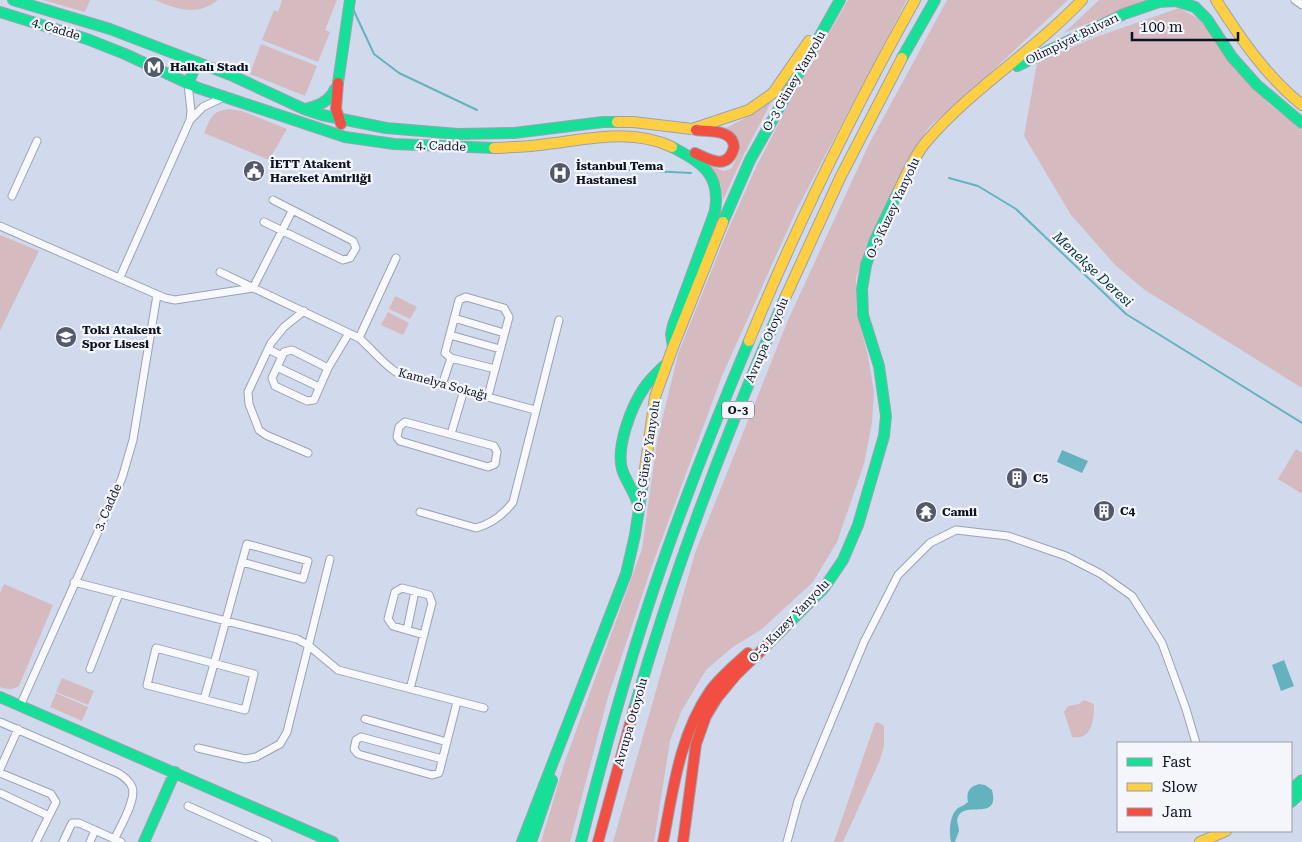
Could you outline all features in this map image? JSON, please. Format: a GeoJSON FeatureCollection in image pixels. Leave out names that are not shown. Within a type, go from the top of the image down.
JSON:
{"type":"FeatureCollection","features":[{"type":"Feature","properties":{"kind":"main road","name":"4. Cadde"},"geometry":{"type":"LineString","coordinates":[[13,0],[110,28],[197,62],[228,87],[279,114],[311,126],[357,139],[402,144],[485,147],[532,146],[599,137],[640,137],[658,141],[699,162],[708,169],[716,186],[715,211],[673,325],[671,334],[673,347]]}},
{"type":"Feature","properties":{"kind":"main road"},"geometry":{"type":"LineString","coordinates":[[350,0],[335,108],[338,119],[349,134],[357,139]]}},
{"type":"Feature","properties":{"kind":"main road","name":"4. Cadde"},"geometry":{"type":"LineString","coordinates":[[0,12],[82,37],[116,50],[188,84],[228,87],[338,119],[362,124],[421,132],[458,134],[514,133],[604,122],[633,122],[692,129],[731,118],[749,110],[773,93],[838,0]]}},
{"type":"Feature","properties":{"kind":"main road","name":"O-3 Güney Yanyolu"},"geometry":{"type":"LineString","coordinates":[[522,842],[626,574],[634,543],[655,397],[673,347],[726,214],[750,160],[838,0]]}},
{"type":"Feature","properties":{"kind":"main road","name":"Avrupa Otoyolu"},"geometry":{"type":"LineString","coordinates":[[581,842],[615,717],[654,589],[744,351],[781,264],[828,162],[886,50],[915,0]]}},
{"type":"Feature","properties":{"kind":"main road","name":"Avrupa Otoyolu"},"geometry":{"type":"LineString","coordinates":[[598,842],[627,733],[668,598],[704,498],[745,394],[790,284],[858,138],[896,66],[935,0]]}},
{"type":"Feature","properties":{"kind":"main road","name":"O-3 Kuzey Yanyolu"},"geometry":{"type":"LineString","coordinates":[[683,842],[696,744],[706,716],[717,698],[736,675],[824,588],[842,560],[858,525],[884,436],[886,416],[879,366],[863,314],[862,289],[866,265],[875,240],[907,173],[925,143],[972,97],[1062,20],[1082,0]]}},
{"type":"Feature","properties":{"kind":"main road"},"geometry":{"type":"LineString","coordinates":[[1216,0],[1246,47],[1265,71],[1302,105]]}},
{"type":"Feature","properties":{"kind":"main road","name":"Olimpiyat Bulvarı"},"geometry":{"type":"LineString","coordinates":[[1000,74],[1046,50],[1124,14],[1159,2],[1176,1],[1195,7],[1207,19],[1232,57],[1257,85],[1302,123]]}},
{"type":"Feature","properties":{"kind":"main road"},"geometry":{"type":"LineString","coordinates":[[188,84],[197,62]]}},
{"type":"Feature","properties":{"kind":"main road"},"geometry":{"type":"LineString","coordinates":[[304,109],[320,106],[328,101],[334,93],[338,82]]}},
{"type":"Feature","properties":{"kind":"main road"},"geometry":{"type":"LineString","coordinates":[[338,82],[340,104],[345,112],[362,124]]}},
{"type":"Feature","properties":{"kind":"main road"},"geometry":{"type":"LineString","coordinates":[[658,141],[682,147],[714,162],[726,161],[732,156],[734,144],[729,136],[719,132],[692,129]]}},
{"type":"Feature","properties":{"kind":"main road"},"geometry":{"type":"LineString","coordinates":[[639,510],[633,488],[622,471],[621,466],[625,437],[630,418],[644,388],[668,362]]}},
{"type":"Feature","properties":{"kind":"main road"},"geometry":{"type":"LineString","coordinates":[[664,842],[680,760],[690,730],[705,699],[724,674],[802,610]]}},
{"type":"Feature","properties":{"kind":"main road"},"geometry":{"type":"LineString","coordinates":[[0,698],[175,772],[333,842]]}},
{"type":"Feature","properties":{"kind":"main road"},"geometry":{"type":"LineString","coordinates":[[531,842],[556,768],[563,734]]}},
{"type":"Feature","properties":{"kind":"main road"},"geometry":{"type":"LineString","coordinates":[[144,842],[175,772]]}},
{"type":"Feature","properties":{"kind":"main road"},"geometry":{"type":"LineString","coordinates":[[1292,789],[1302,780]]}},
{"type":"Feature","properties":{"kind":"main road"},"geometry":{"type":"LineString","coordinates":[[1292,801],[1302,792]]}},
{"type":"Feature","properties":{"kind":"main road"},"geometry":{"type":"LineString","coordinates":[[686,815],[687,842]]}},
{"type":"Feature","properties":{"kind":"main road"},"geometry":{"type":"LineString","coordinates":[[1200,842],[1222,832]]}},
{"type":"Feature","properties":{"kind":"street"},"geometry":{"type":"LineString","coordinates":[[1295,0],[1302,5]]}},
{"type":"Feature","properties":{"kind":"street"},"geometry":{"type":"LineString","coordinates":[[120,277],[190,120],[192,111],[188,84]]}},
{"type":"Feature","properties":{"kind":"street"},"geometry":{"type":"LineString","coordinates":[[190,120],[228,87]]}},
{"type":"Feature","properties":{"kind":"street"},"geometry":{"type":"LineString","coordinates":[[12,196],[37,141]]}},
{"type":"Feature","properties":{"kind":"street"},"geometry":{"type":"LineString","coordinates":[[264,222],[281,232],[343,260],[350,258],[356,248],[353,241],[272,200]]}},
{"type":"Feature","properties":{"kind":"street"},"geometry":{"type":"LineString","coordinates":[[0,226],[120,277],[157,295],[175,300],[253,288],[292,211]]}},
{"type":"Feature","properties":{"kind":"street"},"geometry":{"type":"LineString","coordinates":[[359,338],[396,258]]}},
{"type":"Feature","properties":{"kind":"street","name":"Kamelya Sokağı"},"geometry":{"type":"LineString","coordinates":[[220,272],[359,338],[384,364],[396,372],[535,410]]}},
{"type":"Feature","properties":{"kind":"street","name":"3. Cadde"},"geometry":{"type":"LineString","coordinates":[[20,706],[122,478],[133,440],[157,295]]}},
{"type":"Feature","properties":{"kind":"street"},"geometry":{"type":"LineString","coordinates":[[488,396],[509,317],[504,308],[466,297],[459,300],[445,353],[451,358],[495,369]]}},
{"type":"Feature","properties":{"kind":"street"},"geometry":{"type":"LineString","coordinates":[[304,311],[284,327],[268,349],[248,392],[249,404],[259,430],[266,435],[308,453]]}},
{"type":"Feature","properties":{"kind":"street"},"geometry":{"type":"LineString","coordinates":[[454,318],[504,333]]}},
{"type":"Feature","properties":{"kind":"street"},"geometry":{"type":"LineString","coordinates":[[420,512],[476,528],[486,526],[507,511],[513,502],[559,320]]}},
{"type":"Feature","properties":{"kind":"street"},"geometry":{"type":"LineString","coordinates":[[328,368],[292,350],[284,352],[272,378],[275,386],[307,401],[314,400],[328,368],[349,333]]}},
{"type":"Feature","properties":{"kind":"street"},"geometry":{"type":"LineString","coordinates":[[450,335],[500,349]]}},
{"type":"Feature","properties":{"kind":"street"},"geometry":{"type":"LineString","coordinates":[[268,349],[282,356]]}},
{"type":"Feature","properties":{"kind":"street"},"geometry":{"type":"LineString","coordinates":[[442,385],[451,358]]}},
{"type":"Feature","properties":{"kind":"street"},"geometry":{"type":"LineString","coordinates":[[277,366],[319,387]]}},
{"type":"Feature","properties":{"kind":"street"},"geometry":{"type":"LineString","coordinates":[[451,434],[464,390]]}},
{"type":"Feature","properties":{"kind":"street"},"geometry":{"type":"LineString","coordinates":[[405,422],[451,434],[494,446],[497,452],[494,464],[488,467],[400,442],[397,437],[399,428],[405,422]]}},
{"type":"Feature","properties":{"kind":"street"},"geometry":{"type":"LineString","coordinates":[[787,842],[798,801],[864,642],[898,575],[930,543],[956,530],[1008,536],[1066,556],[1101,574],[1132,596],[1162,642],[1196,742]]}},
{"type":"Feature","properties":{"kind":"street"},"geometry":{"type":"LineString","coordinates":[[204,700],[227,621],[242,562],[247,544],[308,561],[302,579],[242,562]]}},
{"type":"Feature","properties":{"kind":"street"},"geometry":{"type":"LineString","coordinates":[[198,748],[245,759],[256,757],[280,744],[286,732],[330,559]]}},
{"type":"Feature","properties":{"kind":"street"},"geometry":{"type":"LineString","coordinates":[[74,582],[297,639],[308,645],[338,670],[484,708]]}},
{"type":"Feature","properties":{"kind":"street"},"geometry":{"type":"LineString","coordinates":[[410,689],[424,635],[432,603],[429,595],[402,588],[395,592],[388,619],[393,626],[424,635]]}},
{"type":"Feature","properties":{"kind":"street"},"geometry":{"type":"LineString","coordinates":[[407,630],[416,592]]}},
{"type":"Feature","properties":{"kind":"street"},"geometry":{"type":"LineString","coordinates":[[90,669],[119,594]]}},
{"type":"Feature","properties":{"kind":"street"},"geometry":{"type":"LineString","coordinates":[[156,648],[215,664],[254,674],[245,710],[147,685],[156,648]]}},
{"type":"Feature","properties":{"kind":"street"},"geometry":{"type":"LineString","coordinates":[[442,759],[361,737],[356,740],[354,749],[358,754],[432,775],[439,774],[457,702]]}},
{"type":"Feature","properties":{"kind":"street"},"geometry":{"type":"LineString","coordinates":[[365,719],[447,742]]}},
{"type":"Feature","properties":{"kind":"street"},"geometry":{"type":"LineString","coordinates":[[0,722],[118,773],[128,781],[133,789],[132,801],[118,840],[80,823],[72,823],[62,842]]}},
{"type":"Feature","properties":{"kind":"street"},"geometry":{"type":"LineString","coordinates":[[18,730],[0,771],[51,794],[56,802],[36,842]]}},
{"type":"Feature","properties":{"kind":"street"},"geometry":{"type":"LineString","coordinates":[[0,793],[49,816]]}},
{"type":"Feature","properties":{"kind":"street"},"geometry":{"type":"LineString","coordinates":[[188,806],[259,840],[268,842]]}},
{"type":"Feature","properties":{"kind":"street"},"geometry":{"type":"LineString","coordinates":[[90,842],[95,830]]}},
{"type":"Feature","properties":{"kind":"shaded area"},"geometry":{"type":"Polygon","coordinates":[[[43,0],[90,0],[85,12],[43,0]]]}},
{"type":"Feature","properties":{"kind":"shaded area"},"geometry":{"type":"Polygon","coordinates":[[[155,0],[218,0],[202,8],[187,10],[155,0]]]}},
{"type":"Feature","properties":{"kind":"shaded area"},"geometry":{"type":"Polygon","coordinates":[[[282,0],[337,0],[325,30],[330,32],[318,62],[262,40],[274,10],[278,12],[282,0]]]}},
{"type":"Feature","properties":{"kind":"shaded area"},"geometry":{"type":"Polygon","coordinates":[[[848,0],[907,0],[797,209],[722,376],[652,566],[608,697],[570,842],[541,842],[564,764],[642,549],[657,441],[678,354],[727,232],[756,167],[793,96],[848,0]]]}},
{"type":"Feature","properties":{"kind":"shaded area"},"geometry":{"type":"Polygon","coordinates":[[[947,0],[1068,0],[971,91],[930,126],[911,154],[866,246],[856,278],[856,310],[868,356],[874,392],[872,423],[864,464],[837,542],[813,582],[762,629],[733,647],[706,670],[681,712],[670,741],[654,842],[613,842],[695,553],[788,320],[869,144],[947,0]]]}},
{"type":"Feature","properties":{"kind":"shaded area"},"geometry":{"type":"Polygon","coordinates":[[[1099,0],[1147,0],[1064,33],[1099,0]]]}},
{"type":"Feature","properties":{"kind":"shaded area"},"geometry":{"type":"Polygon","coordinates":[[[1179,8],[1199,19],[1268,103],[1302,130],[1302,388],[1145,290],[1116,266],[1071,215],[1024,136],[1037,63],[1093,38],[1179,8]]]}},
{"type":"Feature","properties":{"kind":"shaded area"},"geometry":{"type":"Polygon","coordinates":[[[261,44],[317,66],[305,96],[250,74],[261,44]]]}},
{"type":"Feature","properties":{"kind":"shaded area"},"geometry":{"type":"Polygon","coordinates":[[[775,95],[744,154],[723,200],[721,185],[711,166],[724,171],[732,168],[739,152],[739,144],[724,129],[757,112],[775,95]]]}},
{"type":"Feature","properties":{"kind":"shaded area"},"geometry":{"type":"Polygon","coordinates":[[[229,109],[242,111],[287,129],[269,160],[204,133],[212,116],[218,111],[229,109]]]}},
{"type":"Feature","properties":{"kind":"shaded area"},"geometry":{"type":"Polygon","coordinates":[[[0,235],[39,251],[0,331],[0,235]]]}},
{"type":"Feature","properties":{"kind":"shaded area"},"geometry":{"type":"Polygon","coordinates":[[[395,296],[417,307],[410,319],[389,309],[395,296]]]}},
{"type":"Feature","properties":{"kind":"shaded area"},"geometry":{"type":"Polygon","coordinates":[[[388,312],[409,323],[403,335],[381,325],[388,312]]]}},
{"type":"Feature","properties":{"kind":"shaded area"},"geometry":{"type":"Polygon","coordinates":[[[1296,449],[1302,453],[1302,494],[1278,479],[1296,449]]]}},
{"type":"Feature","properties":{"kind":"shaded area"},"geometry":{"type":"Polygon","coordinates":[[[4,584],[53,605],[19,686],[10,689],[0,687],[0,593],[4,584]]]}},
{"type":"Feature","properties":{"kind":"shaded area"},"geometry":{"type":"Polygon","coordinates":[[[62,678],[94,691],[88,705],[56,692],[62,678]]]}},
{"type":"Feature","properties":{"kind":"shaded area"},"geometry":{"type":"Polygon","coordinates":[[[56,693],[88,707],[82,721],[50,707],[56,693]]]}},
{"type":"Feature","properties":{"kind":"shaded area"},"geometry":{"type":"Polygon","coordinates":[[[1084,700],[1094,704],[1092,723],[1088,733],[1084,736],[1072,737],[1064,712],[1068,706],[1079,704],[1084,700]]]}},
{"type":"Feature","properties":{"kind":"shaded area"},"geometry":{"type":"Polygon","coordinates":[[[878,722],[884,726],[884,746],[880,760],[843,842],[834,842],[875,723],[878,722]]]}},
{"type":"Feature","properties":{"kind":"water"},"geometry":{"type":"Polygon","coordinates":[[[1062,450],[1088,461],[1082,473],[1057,462],[1062,450]]]}},
{"type":"Feature","properties":{"kind":"water"},"geometry":{"type":"Polygon","coordinates":[[[1284,660],[1294,686],[1281,691],[1272,665],[1284,660]]]}},
{"type":"Feature","properties":{"kind":"water"},"geometry":{"type":"Polygon","coordinates":[[[979,784],[985,785],[992,790],[993,799],[991,805],[987,808],[963,811],[958,817],[959,831],[955,842],[951,842],[952,816],[957,809],[968,802],[967,795],[971,788],[979,784]]]}},
{"type":"Feature","properties":{"kind":"waterway","name":"Menekşe Deresi"},"geometry":{"type":"LineString","coordinates":[[353,9],[374,54],[399,73],[477,110]]}},
{"type":"Feature","properties":{"kind":"waterway","name":"Menekşe Deresi"},"geometry":{"type":"LineString","coordinates":[[612,169],[691,173]]}},
{"type":"Feature","properties":{"kind":"waterway","name":"Menekşe Deresi"},"geometry":{"type":"LineString","coordinates":[[949,178],[978,186],[1016,209],[1126,314],[1302,423]]}},
{"type":"Feature","properties":{"kind":"traffic: fast"},"geometry":{"type":"LineString","coordinates":[[13,0],[110,29],[233,76],[304,109],[322,115],[386,128],[458,134],[514,133],[617,122]]}},
{"type":"Feature","properties":{"kind":"traffic: fast"},"geometry":{"type":"LineString","coordinates":[[338,83],[350,0]]}},
{"type":"Feature","properties":{"kind":"traffic: fast"},"geometry":{"type":"LineString","coordinates":[[723,222],[750,160],[840,0]]}},
{"type":"Feature","properties":{"kind":"traffic: fast"},"geometry":{"type":"LineString","coordinates":[[902,58],[935,0]]}},
{"type":"Feature","properties":{"kind":"traffic: fast"},"geometry":{"type":"LineString","coordinates":[[1017,66],[1124,14],[1159,2],[1176,1],[1195,7],[1207,19],[1232,57],[1257,85],[1302,123]]}},
{"type":"Feature","properties":{"kind":"traffic: fast"},"geometry":{"type":"LineString","coordinates":[[0,12],[87,39],[125,54],[198,88],[345,137],[394,144],[494,148]]}},
{"type":"Feature","properties":{"kind":"traffic: fast"},"geometry":{"type":"LineString","coordinates":[[188,84],[197,62]]}},
{"type":"Feature","properties":{"kind":"traffic: fast"},"geometry":{"type":"LineString","coordinates":[[305,109],[323,103],[335,89]]}},
{"type":"Feature","properties":{"kind":"traffic: fast"},"geometry":{"type":"LineString","coordinates":[[672,147],[707,171],[712,179],[716,198],[715,211],[673,325],[671,334],[673,347]]}},
{"type":"Feature","properties":{"kind":"traffic: fast"},"geometry":{"type":"LineString","coordinates":[[767,645],[824,588],[843,560],[858,525],[884,436],[886,416],[879,366],[863,315],[862,289],[866,265],[875,240],[898,192]]}},
{"type":"Feature","properties":{"kind":"traffic: fast"},"geometry":{"type":"LineString","coordinates":[[634,709],[666,604],[703,501],[785,298]]}},
{"type":"Feature","properties":{"kind":"traffic: fast"},"geometry":{"type":"LineString","coordinates":[[581,842],[615,714],[654,588],[699,463],[749,341]]}},
{"type":"Feature","properties":{"kind":"traffic: fast"},"geometry":{"type":"LineString","coordinates":[[638,505],[622,469],[621,450],[623,439],[639,396],[665,365]]}},
{"type":"Feature","properties":{"kind":"traffic: fast"},"geometry":{"type":"LineString","coordinates":[[522,842],[626,574],[635,535],[644,476]]}},
{"type":"Feature","properties":{"kind":"traffic: fast"},"geometry":{"type":"LineString","coordinates":[[0,697],[333,842]]}},
{"type":"Feature","properties":{"kind":"traffic: fast"},"geometry":{"type":"LineString","coordinates":[[144,842],[175,772]]}},
{"type":"Feature","properties":{"kind":"traffic: fast"},"geometry":{"type":"LineString","coordinates":[[531,842],[552,780]]}},
{"type":"Feature","properties":{"kind":"traffic: fast"},"geometry":{"type":"LineString","coordinates":[[1292,789],[1302,780]]}},
{"type":"Feature","properties":{"kind":"traffic: fast"},"geometry":{"type":"LineString","coordinates":[[1292,801],[1302,792]]}},
{"type":"Feature","properties":{"kind":"traffic: slow"},"geometry":{"type":"LineString","coordinates":[[749,341],[786,254],[827,168],[915,0]]}},
{"type":"Feature","properties":{"kind":"traffic: slow"},"geometry":{"type":"LineString","coordinates":[[898,192],[918,153],[944,122],[1044,36],[1082,0]]}},
{"type":"Feature","properties":{"kind":"traffic: slow"},"geometry":{"type":"LineString","coordinates":[[1216,0],[1245,43],[1266,69],[1302,105]]}},
{"type":"Feature","properties":{"kind":"traffic: slow"},"geometry":{"type":"LineString","coordinates":[[617,122],[692,129],[749,110],[773,93],[809,41]]}},
{"type":"Feature","properties":{"kind":"traffic: slow"},"geometry":{"type":"LineString","coordinates":[[785,298],[840,178],[902,58]]}},
{"type":"Feature","properties":{"kind":"traffic: slow"},"geometry":{"type":"LineString","coordinates":[[494,148],[534,146],[610,136],[642,138],[672,147]]}},
{"type":"Feature","properties":{"kind":"traffic: slow"},"geometry":{"type":"LineString","coordinates":[[644,476],[655,397],[723,222]]}},
{"type":"Feature","properties":{"kind":"traffic: slow"},"geometry":{"type":"LineString","coordinates":[[1200,842],[1224,832]]}},
{"type":"Feature","properties":{"kind":"traffic: jam"},"geometry":{"type":"LineString","coordinates":[[338,83],[336,109],[341,124]]}},
{"type":"Feature","properties":{"kind":"traffic: jam"},"geometry":{"type":"LineString","coordinates":[[695,153],[718,162],[727,159],[734,147],[733,141],[725,134],[696,130]]}},
{"type":"Feature","properties":{"kind":"traffic: jam"},"geometry":{"type":"LineString","coordinates":[[683,842],[696,744],[706,716],[717,698],[736,675],[767,645]]}},
{"type":"Feature","properties":{"kind":"traffic: jam"},"geometry":{"type":"LineString","coordinates":[[663,842],[674,784],[684,745],[699,708],[714,686],[748,653]]}},
{"type":"Feature","properties":{"kind":"traffic: jam"},"geometry":{"type":"LineString","coordinates":[[598,842],[634,709]]}},
{"type":"Feature","properties":{"kind":"place","name":"Halkalı Stadı"},"geometry":{"type":"Point","coordinates":[154,67]}},
{"type":"Feature","properties":{"kind":"place","name":"İETT Atakent Hareket Amirliği"},"geometry":{"type":"Point","coordinates":[254,171]}},
{"type":"Feature","properties":{"kind":"place","name":"İstanbul Tema Hastanesi"},"geometry":{"type":"Point","coordinates":[560,173]}},
{"type":"Feature","properties":{"kind":"place","name":"Toki Atakent Spor Lisesi"},"geometry":{"type":"Point","coordinates":[66,337]}},
{"type":"Feature","properties":{"kind":"place","name":"C5"},"geometry":{"type":"Point","coordinates":[1017,478]}},
{"type":"Feature","properties":{"kind":"place","name":"C4"},"geometry":{"type":"Point","coordinates":[1104,511]}},
{"type":"Feature","properties":{"kind":"place","name":"Camii"},"geometry":{"type":"Point","coordinates":[926,512]}}]}
